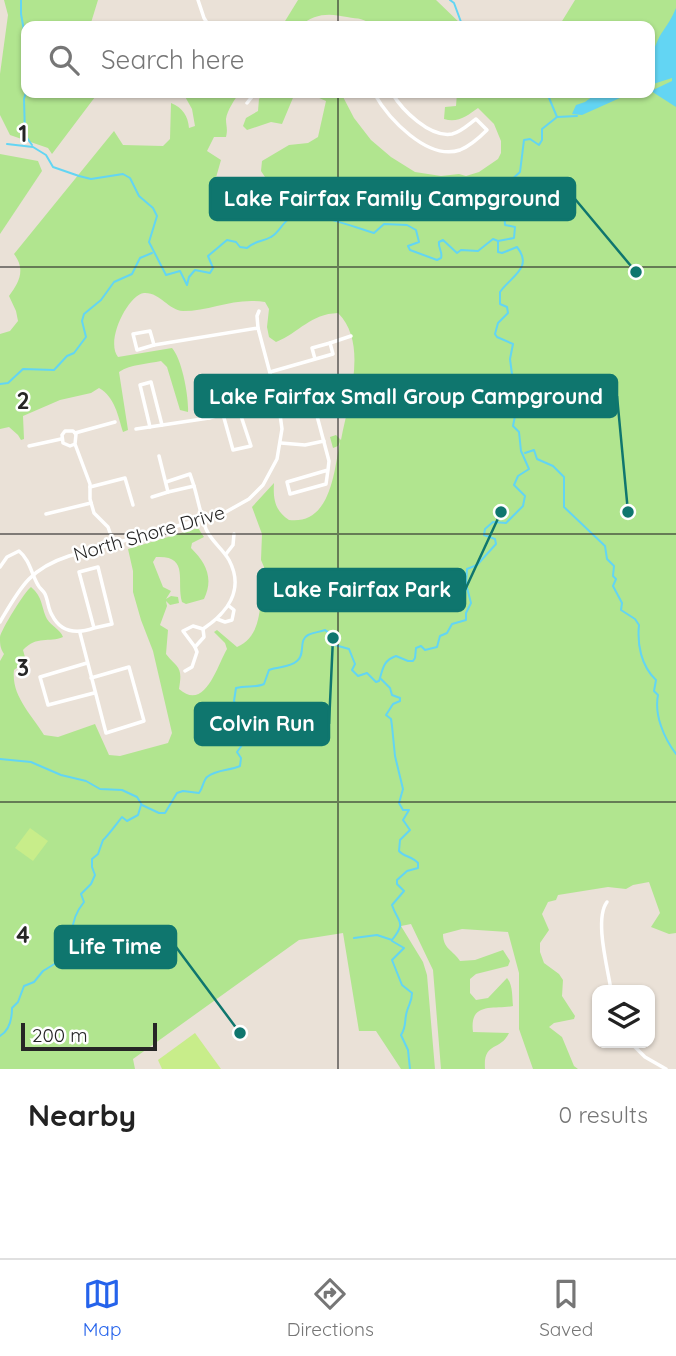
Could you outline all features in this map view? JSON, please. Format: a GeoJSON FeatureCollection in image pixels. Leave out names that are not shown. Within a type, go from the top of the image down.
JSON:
{"type":"FeatureCollection","features":[{"type":"Feature","properties":{"kind":"street"},"geometry":{"type":"LineString","coordinates":[[198,0],[206,21]]}},
{"type":"Feature","properties":{"kind":"street"},"geometry":{"type":"LineString","coordinates":[[247,103],[251,98]]}},
{"type":"Feature","properties":{"kind":"street"},"geometry":{"type":"LineString","coordinates":[[377,98],[391,119],[428,147],[441,151],[461,150],[487,130],[476,118],[455,133],[436,132],[408,113],[396,98]]}},
{"type":"Feature","properties":{"kind":"street","name":"North Shore Drive"},"geometry":{"type":"LineString","coordinates":[[0,622],[18,590],[33,574],[56,560],[233,510],[256,492],[272,470],[281,443],[281,418],[258,328],[259,311]]}},
{"type":"Feature","properties":{"kind":"street"},"geometry":{"type":"LineString","coordinates":[[153,345],[150,331],[133,334],[137,350],[258,328]]}},
{"type":"Feature","properties":{"kind":"street"},"geometry":{"type":"LineString","coordinates":[[315,359],[312,348],[351,336]]}},
{"type":"Feature","properties":{"kind":"street"},"geometry":{"type":"LineString","coordinates":[[270,373],[333,354],[330,342]]}},
{"type":"Feature","properties":{"kind":"street"},"geometry":{"type":"LineString","coordinates":[[209,418],[201,382],[213,379],[233,450],[251,446],[239,410]]}},
{"type":"Feature","properties":{"kind":"street"},"geometry":{"type":"LineString","coordinates":[[150,427],[140,385],[151,382],[162,425]]}},
{"type":"Feature","properties":{"kind":"street"},"geometry":{"type":"LineString","coordinates":[[136,429],[209,418],[276,400]]}},
{"type":"Feature","properties":{"kind":"street"},"geometry":{"type":"LineString","coordinates":[[313,401],[329,461],[328,470],[326,484],[290,494],[287,482],[328,470]]}},
{"type":"Feature","properties":{"kind":"street"},"geometry":{"type":"LineString","coordinates":[[61,439],[65,431],[75,433],[115,422]]}},
{"type":"Feature","properties":{"kind":"street"},"geometry":{"type":"LineString","coordinates":[[75,433],[75,444],[90,488],[94,513],[108,527],[114,544]]}},
{"type":"Feature","properties":{"kind":"street"},"geometry":{"type":"LineString","coordinates":[[61,439],[66,446],[75,444]]}},
{"type":"Feature","properties":{"kind":"street"},"geometry":{"type":"LineString","coordinates":[[29,446],[61,439]]}},
{"type":"Feature","properties":{"kind":"street"},"geometry":{"type":"LineString","coordinates":[[281,443],[304,445],[324,441]]}},
{"type":"Feature","properties":{"kind":"street"},"geometry":{"type":"LineString","coordinates":[[159,456],[168,492]]}},
{"type":"Feature","properties":{"kind":"street"},"geometry":{"type":"LineString","coordinates":[[166,482],[190,474],[209,535],[230,561],[234,580],[233,597],[227,611],[203,629]]}},
{"type":"Feature","properties":{"kind":"street"},"geometry":{"type":"LineString","coordinates":[[90,488],[125,478],[133,505]]}},
{"type":"Feature","properties":{"kind":"street"},"geometry":{"type":"LineString","coordinates":[[152,497],[194,486]]}},
{"type":"Feature","properties":{"kind":"street"},"geometry":{"type":"LineString","coordinates":[[46,513],[91,503]]}},
{"type":"Feature","properties":{"kind":"street"},"geometry":{"type":"LineString","coordinates":[[225,554],[233,545],[234,534]]}},
{"type":"Feature","properties":{"kind":"street"},"geometry":{"type":"LineString","coordinates":[[0,568],[7,557],[19,551],[27,559],[59,625],[68,631],[80,633],[112,624],[98,567],[79,572],[94,628]]}},
{"type":"Feature","properties":{"kind":"street"},"geometry":{"type":"LineString","coordinates":[[217,619],[225,622],[232,620],[234,610],[229,605]]}},
{"type":"Feature","properties":{"kind":"street"},"geometry":{"type":"LineString","coordinates":[[0,610],[5,614]]}},
{"type":"Feature","properties":{"kind":"street"},"geometry":{"type":"LineString","coordinates":[[185,671],[192,667],[197,652],[183,631],[193,626],[203,629]]}},
{"type":"Feature","properties":{"kind":"street"},"geometry":{"type":"LineString","coordinates":[[195,647],[203,641],[203,629]]}},
{"type":"Feature","properties":{"kind":"street"},"geometry":{"type":"LineString","coordinates":[[80,633],[91,678],[106,733],[144,721],[130,667],[91,678]]}},
{"type":"Feature","properties":{"kind":"street"},"geometry":{"type":"LineString","coordinates":[[88,663],[40,677],[48,705],[95,692]]}},
{"type":"Feature","properties":{"kind":"street"},"geometry":{"type":"LineString","coordinates":[[607,902],[601,921],[610,985]]}},
{"type":"Feature","properties":{"kind":"street"},"geometry":{"type":"LineString","coordinates":[[636,1048],[666,1069]]}},
{"type":"Feature","properties":{"kind":"green space"},"geometry":{"type":"Polygon","coordinates":[[[4,0],[98,0],[92,21],[21,21],[21,98],[94,98],[52,154],[48,148],[10,135],[0,115],[0,74],[8,15],[4,0]]]}},
{"type":"Feature","properties":{"kind":"green space"},"geometry":{"type":"Polygon","coordinates":[[[298,0],[436,0],[458,21],[365,21],[328,15],[317,16],[308,21],[285,21],[298,0]]]}},
{"type":"Feature","properties":{"kind":"green space"},"geometry":{"type":"Polygon","coordinates":[[[575,0],[676,0],[676,933],[669,934],[651,927],[660,913],[649,882],[626,889],[608,887],[558,895],[556,900],[548,902],[542,914],[549,930],[540,943],[540,952],[544,963],[563,980],[562,996],[575,1016],[574,1019],[554,1023],[549,1027],[562,1037],[574,1066],[578,1069],[533,1069],[519,1029],[519,973],[508,932],[462,929],[443,934],[447,946],[460,961],[475,960],[503,950],[510,961],[508,966],[476,974],[470,979],[470,993],[476,1000],[488,998],[507,978],[513,1006],[479,1011],[473,1022],[473,1032],[509,1033],[501,1043],[489,1050],[485,1069],[441,1069],[433,970],[411,924],[401,926],[423,962],[427,975],[435,1069],[401,1069],[376,1031],[359,1031],[343,933],[299,940],[133,1059],[135,1069],[0,1069],[0,661],[4,654],[0,637],[4,627],[31,587],[40,598],[47,619],[63,637],[28,645],[23,650],[26,661],[14,670],[19,697],[44,735],[58,737],[95,724],[109,755],[120,756],[168,743],[172,733],[153,651],[133,592],[133,571],[128,549],[198,528],[204,537],[192,543],[191,548],[207,571],[208,584],[204,599],[186,604],[182,602],[178,565],[167,557],[156,557],[153,562],[163,587],[171,591],[166,599],[171,596],[178,597],[179,603],[170,605],[166,601],[167,606],[160,625],[168,630],[166,654],[180,672],[179,689],[188,695],[196,695],[209,684],[227,649],[214,632],[217,630],[237,647],[247,641],[257,623],[264,567],[261,560],[262,534],[252,507],[274,483],[278,509],[289,520],[303,519],[314,514],[322,505],[332,481],[340,442],[333,448],[330,437],[336,435],[341,440],[354,374],[353,341],[338,313],[312,320],[276,342],[269,337],[269,309],[265,302],[243,301],[183,311],[173,308],[155,295],[144,293],[125,310],[116,330],[115,350],[118,357],[172,348],[184,378],[188,412],[180,410],[167,367],[161,361],[119,372],[128,430],[123,432],[109,396],[99,388],[91,393],[60,400],[23,416],[24,439],[21,440],[9,427],[0,429],[0,334],[10,331],[18,321],[9,296],[20,276],[20,265],[14,254],[114,131],[123,145],[163,146],[170,139],[171,103],[184,113],[189,128],[195,126],[192,109],[186,98],[237,98],[226,119],[226,137],[214,137],[207,151],[221,160],[213,188],[215,197],[227,202],[269,183],[261,171],[262,161],[289,145],[308,143],[318,137],[326,101],[319,98],[344,98],[354,118],[371,140],[415,172],[466,176],[479,172],[498,159],[501,141],[494,124],[478,108],[458,119],[444,119],[445,107],[456,106],[457,98],[655,98],[655,21],[562,21],[575,0]]]}},
{"type":"Feature","properties":{"kind":"green space"},"geometry":{"type":"Polygon","coordinates":[[[293,98],[282,124],[271,122],[247,130],[243,126],[246,118],[258,111],[259,99],[293,98]]]}},
{"type":"Feature","properties":{"kind":"green space"},"geometry":{"type":"Polygon","coordinates":[[[0,154],[38,161],[42,171],[0,234],[0,154]]]}},
{"type":"Feature","properties":{"kind":"green space"},"geometry":{"type":"Polygon","coordinates":[[[30,828],[48,841],[33,861],[15,848],[30,828]]]}},
{"type":"Feature","properties":{"kind":"green space"},"geometry":{"type":"Polygon","coordinates":[[[195,1033],[221,1069],[162,1069],[158,1060],[195,1033]]]}},
{"type":"Feature","properties":{"kind":"water"},"geometry":{"type":"Polygon","coordinates":[[[676,8],[676,107],[655,94],[655,89],[672,81],[672,78],[655,83],[655,47],[676,8]]]}},
{"type":"Feature","properties":{"kind":"water"},"geometry":{"type":"Polygon","coordinates":[[[590,98],[620,98],[582,115],[572,114],[576,105],[590,98]]]}},
{"type":"Feature","properties":{"kind":"waterway"},"geometry":{"type":"LineString","coordinates":[[21,0],[22,21]]}},
{"type":"Feature","properties":{"kind":"waterway"},"geometry":{"type":"LineString","coordinates":[[450,0],[454,3],[461,21]]}},
{"type":"Feature","properties":{"kind":"waterway"},"geometry":{"type":"LineString","coordinates":[[24,98],[25,135],[32,145]]}},
{"type":"Feature","properties":{"kind":"waterway"},"geometry":{"type":"LineString","coordinates":[[549,98],[557,117]]}},
{"type":"Feature","properties":{"kind":"waterway"},"geometry":{"type":"LineString","coordinates":[[7,144],[33,147],[46,155],[53,167],[79,176],[91,179],[123,174],[130,178],[139,196],[153,208],[157,216],[149,242],[166,275],[180,271],[187,285],[195,270],[210,273],[213,268],[208,256],[227,240],[247,248],[268,239],[287,220],[297,216],[307,215],[331,220],[374,233],[384,224],[407,225],[416,230],[419,242],[408,246],[410,250],[437,260],[441,258],[439,242],[443,240],[457,253],[461,250],[478,251],[493,239],[498,241],[514,238],[515,227],[505,225],[504,209],[513,196],[509,182],[520,172],[524,140],[530,139],[539,145],[542,129],[557,117],[577,116]]}},
{"type":"Feature","properties":{"kind":"waterway"},"geometry":{"type":"LineString","coordinates":[[0,759],[31,762],[61,775],[86,781],[100,789],[122,790],[137,797],[142,805],[165,813],[177,793],[199,793],[207,777],[240,766],[241,758],[237,752],[245,741],[253,738],[234,701],[236,688],[264,684],[269,670],[297,661],[301,655],[303,640],[308,635],[327,631],[335,645],[349,649],[355,664],[352,670],[358,676],[367,673],[376,682],[391,658],[396,656],[413,661],[416,648],[421,646],[425,650],[437,647],[440,636],[447,633],[452,624],[466,620],[471,603],[466,584],[467,569],[477,565],[496,544],[495,539],[484,535],[485,529],[493,522],[506,523],[523,506],[525,496],[514,485],[518,476],[529,469],[521,451],[519,432],[513,426],[517,406],[511,393],[513,382],[510,359],[513,344],[495,334],[498,323],[508,313],[507,307],[500,304],[500,292],[519,272],[523,261],[517,247],[498,252],[498,241]]}},
{"type":"Feature","properties":{"kind":"waterway"},"geometry":{"type":"LineString","coordinates":[[0,384],[8,383],[23,369],[54,370],[67,356],[74,353],[86,337],[82,321],[84,314],[101,300],[114,282],[132,274],[140,258],[152,253]]}},
{"type":"Feature","properties":{"kind":"waterway"},"geometry":{"type":"LineString","coordinates":[[525,453],[534,450],[537,459],[553,466],[564,477],[564,507],[605,546],[607,559],[614,566],[613,576],[616,579],[613,586],[622,603],[621,610],[639,625],[641,654],[656,680],[654,691],[658,695],[659,718],[664,734],[676,754]]}},
{"type":"Feature","properties":{"kind":"waterway"},"geometry":{"type":"LineString","coordinates":[[354,938],[377,935],[392,940],[400,925],[392,905],[404,891],[397,884],[397,880],[407,871],[418,868],[416,861],[399,851],[400,840],[410,830],[403,820],[409,810],[403,810],[399,803],[403,789],[395,756],[391,719],[386,715],[400,698],[392,695],[390,688],[381,679]]}},
{"type":"Feature","properties":{"kind":"waterway"},"geometry":{"type":"LineString","coordinates":[[0,1036],[8,1027],[12,1008],[18,1002],[24,986],[34,982],[43,971],[56,963],[60,949],[73,937],[75,918],[84,902],[81,894],[91,884],[95,875],[92,859],[98,854],[103,840],[122,817],[127,821],[138,815],[141,805]]}},
{"type":"Feature","properties":{"kind":"waterway"},"geometry":{"type":"LineString","coordinates":[[392,941],[404,948],[392,960],[402,985],[412,993],[401,1035],[408,1050],[410,1069]]}},
{"type":"Feature","properties":{"kind":"place","name":"Lake Fairfax Family Campground"},"geometry":{"type":"Point","coordinates":[636,272]}},
{"type":"Feature","properties":{"kind":"place","name":"Lake Fairfax Park"},"geometry":{"type":"Point","coordinates":[501,512]}},
{"type":"Feature","properties":{"kind":"place","name":"Lake Fairfax Small Group Campground"},"geometry":{"type":"Point","coordinates":[628,512]}},
{"type":"Feature","properties":{"kind":"place","name":"Colvin Run"},"geometry":{"type":"Point","coordinates":[333,638]}},
{"type":"Feature","properties":{"kind":"place","name":"Life Time"},"geometry":{"type":"Point","coordinates":[240,1033]}}]}
